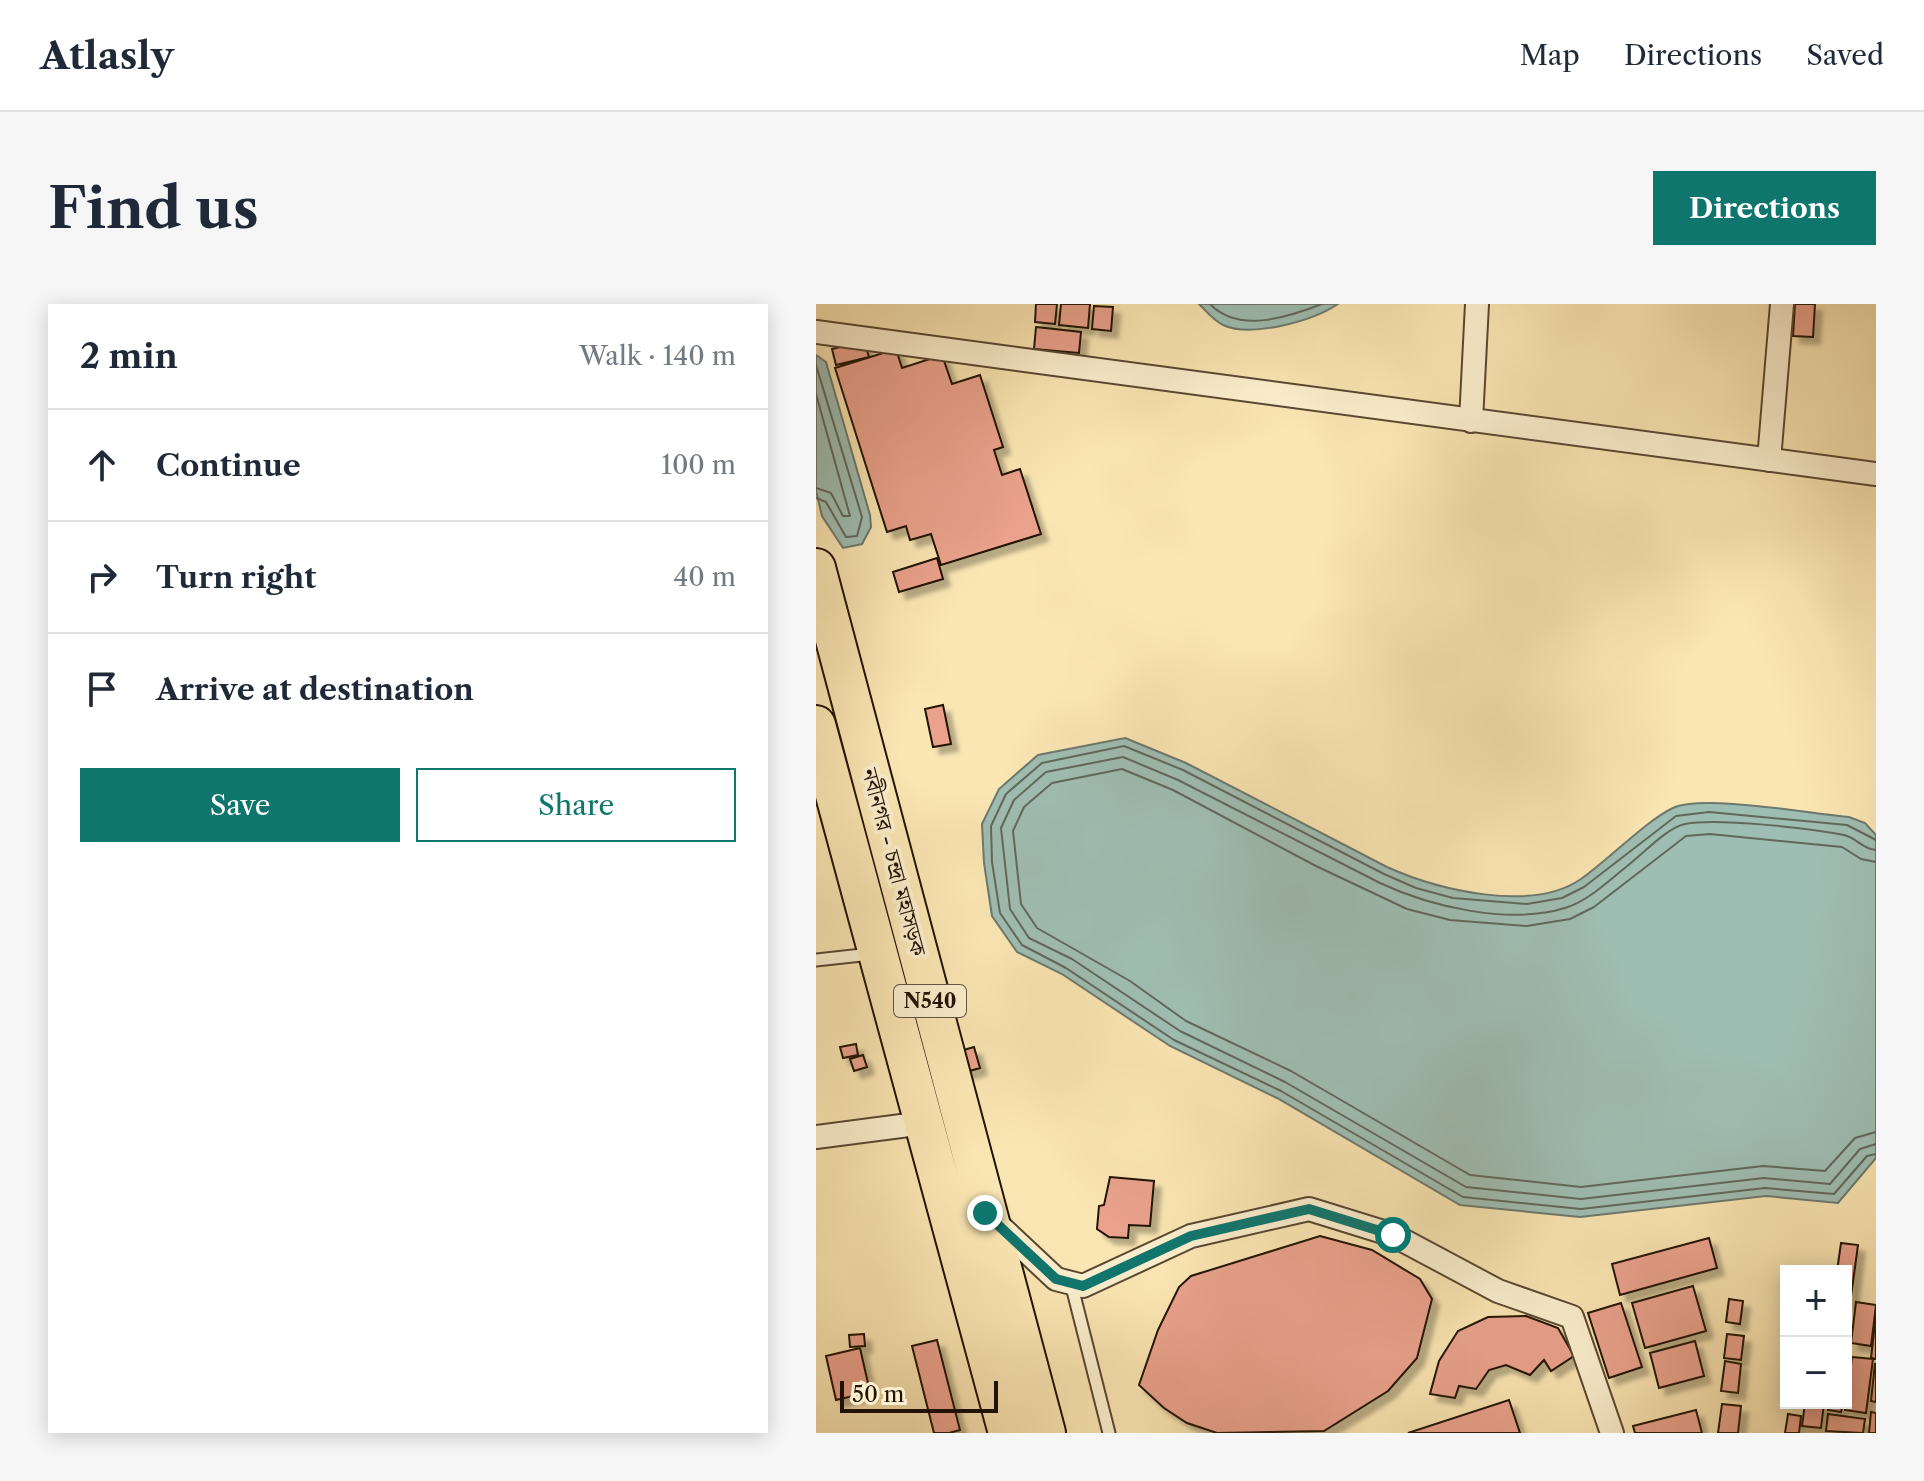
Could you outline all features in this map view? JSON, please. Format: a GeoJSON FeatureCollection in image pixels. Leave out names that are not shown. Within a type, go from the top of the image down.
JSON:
{"type":"FeatureCollection","features":[{"type":"Feature","properties":{"kind":"highway","name":"নবীনগর - চন্দ্রা মহাসড়ক"},"geometry":{"type":"LineString","coordinates":[[816,568],[968,1217],[1008,1433]]}},
{"type":"Feature","properties":{"kind":"highway","name":"নবীনগর - চন্দ্রা মহাসড়ক"},"geometry":{"type":"LineString","coordinates":[[816,725],[924,1123],[968,1217],[997,1242],[1046,1433]]}},
{"type":"Feature","properties":{"kind":"street"},"geometry":{"type":"LineString","coordinates":[[1471,421],[1477,304]]}},
{"type":"Feature","properties":{"kind":"street"},"geometry":{"type":"LineString","coordinates":[[1769,460],[1782,304]]}},
{"type":"Feature","properties":{"kind":"street"},"geometry":{"type":"LineString","coordinates":[[816,332],[1876,474]]}},
{"type":"Feature","properties":{"kind":"street"},"geometry":{"type":"LineString","coordinates":[[816,1137],[924,1123]]}},
{"type":"Feature","properties":{"kind":"street"},"geometry":{"type":"LineString","coordinates":[[968,1217],[1056,1279],[1083,1286],[1191,1236],[1309,1209],[1393,1235],[1498,1291],[1572,1317],[1612,1433]]}},
{"type":"Feature","properties":{"kind":"lane"},"geometry":{"type":"LineString","coordinates":[[816,960],[876,954]]}},
{"type":"Feature","properties":{"kind":"lane"},"geometry":{"type":"LineString","coordinates":[[1071,1283],[1109,1433]]}},
{"type":"Feature","properties":{"kind":"water"},"geometry":{"type":"Polygon","coordinates":[[[1199,304],[1338,304],[1298,322],[1249,330],[1223,325],[1199,304]]]}},
{"type":"Feature","properties":{"kind":"water"},"geometry":{"type":"Polygon","coordinates":[[[816,355],[826,362],[870,515],[871,527],[862,544],[843,548],[822,516],[816,491],[816,355]]]}},
{"type":"Feature","properties":{"kind":"water"},"geometry":{"type":"Polygon","coordinates":[[[1125,738],[1186,763],[1387,867],[1432,883],[1485,894],[1537,895],[1561,889],[1581,879],[1663,814],[1688,804],[1758,806],[1849,817],[1865,823],[1876,835],[1876,1158],[1838,1203],[1766,1196],[1580,1217],[1460,1205],[1277,1098],[1170,1046],[1062,974],[1017,952],[992,916],[984,863],[982,824],[999,789],[1038,755],[1125,738]]]}},
{"type":"Feature","properties":{"kind":"building"},"geometry":{"type":"Polygon","coordinates":[[[1036,304],[1057,304],[1055,324],[1035,322],[1036,304]]]}},
{"type":"Feature","properties":{"kind":"building"},"geometry":{"type":"Polygon","coordinates":[[[1061,304],[1090,304],[1088,328],[1059,325],[1061,304]]]}},
{"type":"Feature","properties":{"kind":"building"},"geometry":{"type":"Polygon","coordinates":[[[1795,304],[1815,304],[1813,337],[1793,336],[1795,304]]]}},
{"type":"Feature","properties":{"kind":"building"},"geometry":{"type":"Polygon","coordinates":[[[1094,306],[1113,307],[1111,331],[1092,329],[1094,306]]]}},
{"type":"Feature","properties":{"kind":"building"},"geometry":{"type":"Polygon","coordinates":[[[1036,327],[1081,332],[1079,353],[1034,349],[1036,327]]]}},
{"type":"Feature","properties":{"kind":"building"},"geometry":{"type":"Polygon","coordinates":[[[864,341],[869,357],[836,365],[832,349],[864,341]]]}},
{"type":"Feature","properties":{"kind":"building"},"geometry":{"type":"Polygon","coordinates":[[[896,349],[902,368],[942,355],[952,384],[980,375],[1003,447],[994,450],[1002,475],[1020,469],[1041,534],[941,565],[931,534],[910,540],[906,526],[887,532],[835,368],[896,349]]]}},
{"type":"Feature","properties":{"kind":"building"},"geometry":{"type":"Polygon","coordinates":[[[937,558],[943,579],[899,592],[893,572],[937,558]]]}},
{"type":"Feature","properties":{"kind":"building"},"geometry":{"type":"Polygon","coordinates":[[[943,705],[951,744],[933,747],[925,709],[943,705]]]}},
{"type":"Feature","properties":{"kind":"building"},"geometry":{"type":"Polygon","coordinates":[[[856,1044],[858,1055],[843,1058],[840,1047],[856,1044]]]}},
{"type":"Feature","properties":{"kind":"building"},"geometry":{"type":"Polygon","coordinates":[[[974,1047],[980,1068],[959,1074],[953,1053],[974,1047]]]}},
{"type":"Feature","properties":{"kind":"building"},"geometry":{"type":"Polygon","coordinates":[[[863,1055],[867,1067],[854,1071],[850,1059],[863,1055]]]}},
{"type":"Feature","properties":{"kind":"building"},"geometry":{"type":"Polygon","coordinates":[[[1110,1177],[1154,1181],[1150,1226],[1129,1225],[1128,1238],[1109,1237],[1097,1229],[1099,1206],[1104,1205],[1110,1177]]]}},
{"type":"Feature","properties":{"kind":"building"},"geometry":{"type":"Polygon","coordinates":[[[1320,1236],[1372,1250],[1420,1279],[1432,1299],[1417,1358],[1388,1391],[1324,1431],[1217,1433],[1187,1423],[1164,1408],[1139,1385],[1158,1330],[1179,1287],[1191,1276],[1320,1236]]]}},
{"type":"Feature","properties":{"kind":"building"},"geometry":{"type":"Polygon","coordinates":[[[1709,1238],[1717,1268],[1620,1295],[1612,1264],[1709,1238]]]}},
{"type":"Feature","properties":{"kind":"building"},"geometry":{"type":"Polygon","coordinates":[[[1841,1243],[1858,1245],[1852,1289],[1852,1265],[1838,1265],[1841,1243]]]}},
{"type":"Feature","properties":{"kind":"building"},"geometry":{"type":"Polygon","coordinates":[[[1693,1286],[1706,1331],[1645,1348],[1632,1303],[1693,1286]]]}},
{"type":"Feature","properties":{"kind":"building"},"geometry":{"type":"Polygon","coordinates":[[[1729,1299],[1743,1301],[1740,1324],[1726,1322],[1729,1299]]]}},
{"type":"Feature","properties":{"kind":"building"},"geometry":{"type":"Polygon","coordinates":[[[1856,1302],[1876,1305],[1871,1346],[1852,1343],[1856,1302]]]}},
{"type":"Feature","properties":{"kind":"building"},"geometry":{"type":"Polygon","coordinates":[[[1621,1303],[1642,1367],[1609,1378],[1588,1313],[1621,1303]]]}},
{"type":"Feature","properties":{"kind":"building"},"geometry":{"type":"Polygon","coordinates":[[[1876,1315],[1876,1359],[1871,1358],[1876,1315]]]}},
{"type":"Feature","properties":{"kind":"building"},"geometry":{"type":"Polygon","coordinates":[[[1526,1316],[1558,1328],[1574,1356],[1551,1371],[1544,1360],[1530,1375],[1506,1365],[1489,1370],[1476,1389],[1459,1386],[1455,1398],[1430,1394],[1439,1361],[1458,1331],[1488,1317],[1526,1316]]]}},
{"type":"Feature","properties":{"kind":"building"},"geometry":{"type":"Polygon","coordinates":[[[864,1334],[865,1346],[850,1347],[849,1335],[864,1334]]]}},
{"type":"Feature","properties":{"kind":"building"},"geometry":{"type":"Polygon","coordinates":[[[1727,1334],[1744,1336],[1741,1360],[1724,1358],[1727,1334]]]}},
{"type":"Feature","properties":{"kind":"building"},"geometry":{"type":"Polygon","coordinates":[[[937,1340],[960,1430],[949,1433],[934,1433],[912,1346],[937,1340]]]}},
{"type":"Feature","properties":{"kind":"building"},"geometry":{"type":"Polygon","coordinates":[[[1695,1341],[1704,1376],[1659,1388],[1650,1353],[1695,1341]]]}},
{"type":"Feature","properties":{"kind":"building"},"geometry":{"type":"Polygon","coordinates":[[[860,1348],[870,1392],[836,1400],[826,1356],[860,1348]]]}},
{"type":"Feature","properties":{"kind":"building"},"geometry":{"type":"Polygon","coordinates":[[[1852,1357],[1873,1359],[1866,1413],[1845,1410],[1852,1409],[1852,1357]]]}},
{"type":"Feature","properties":{"kind":"building"},"geometry":{"type":"Polygon","coordinates":[[[1725,1361],[1741,1364],[1738,1393],[1721,1391],[1725,1361]]]}},
{"type":"Feature","properties":{"kind":"building"},"geometry":{"type":"Polygon","coordinates":[[[1876,1364],[1876,1402],[1871,1401],[1876,1364]]]}},
{"type":"Feature","properties":{"kind":"building"},"geometry":{"type":"Polygon","coordinates":[[[1509,1400],[1520,1433],[1408,1433],[1509,1400]]]}},
{"type":"Feature","properties":{"kind":"building"},"geometry":{"type":"Polygon","coordinates":[[[1722,1404],[1741,1406],[1738,1433],[1718,1433],[1722,1404]]]}},
{"type":"Feature","properties":{"kind":"building"},"geometry":{"type":"Polygon","coordinates":[[[1804,1409],[1823,1409],[1821,1428],[1802,1426],[1804,1409]]]}},
{"type":"Feature","properties":{"kind":"building"},"geometry":{"type":"Polygon","coordinates":[[[1696,1410],[1702,1433],[1635,1433],[1633,1426],[1696,1410]]]}},
{"type":"Feature","properties":{"kind":"building"},"geometry":{"type":"Polygon","coordinates":[[[1871,1412],[1876,1413],[1876,1433],[1869,1433],[1871,1412]]]}},
{"type":"Feature","properties":{"kind":"building"},"geometry":{"type":"Polygon","coordinates":[[[1788,1414],[1801,1416],[1799,1433],[1785,1433],[1788,1414]]]}},
{"type":"Feature","properties":{"kind":"building"},"geometry":{"type":"Polygon","coordinates":[[[1828,1414],[1865,1419],[1863,1433],[1826,1431],[1828,1414]]]}},
{"type":"Feature","properties":{"kind":"route"},"geometry":{"type":"LineString","coordinates":[[985,1213],[1056,1279],[1083,1286],[1191,1236],[1309,1209],[1393,1235]]}}]}
